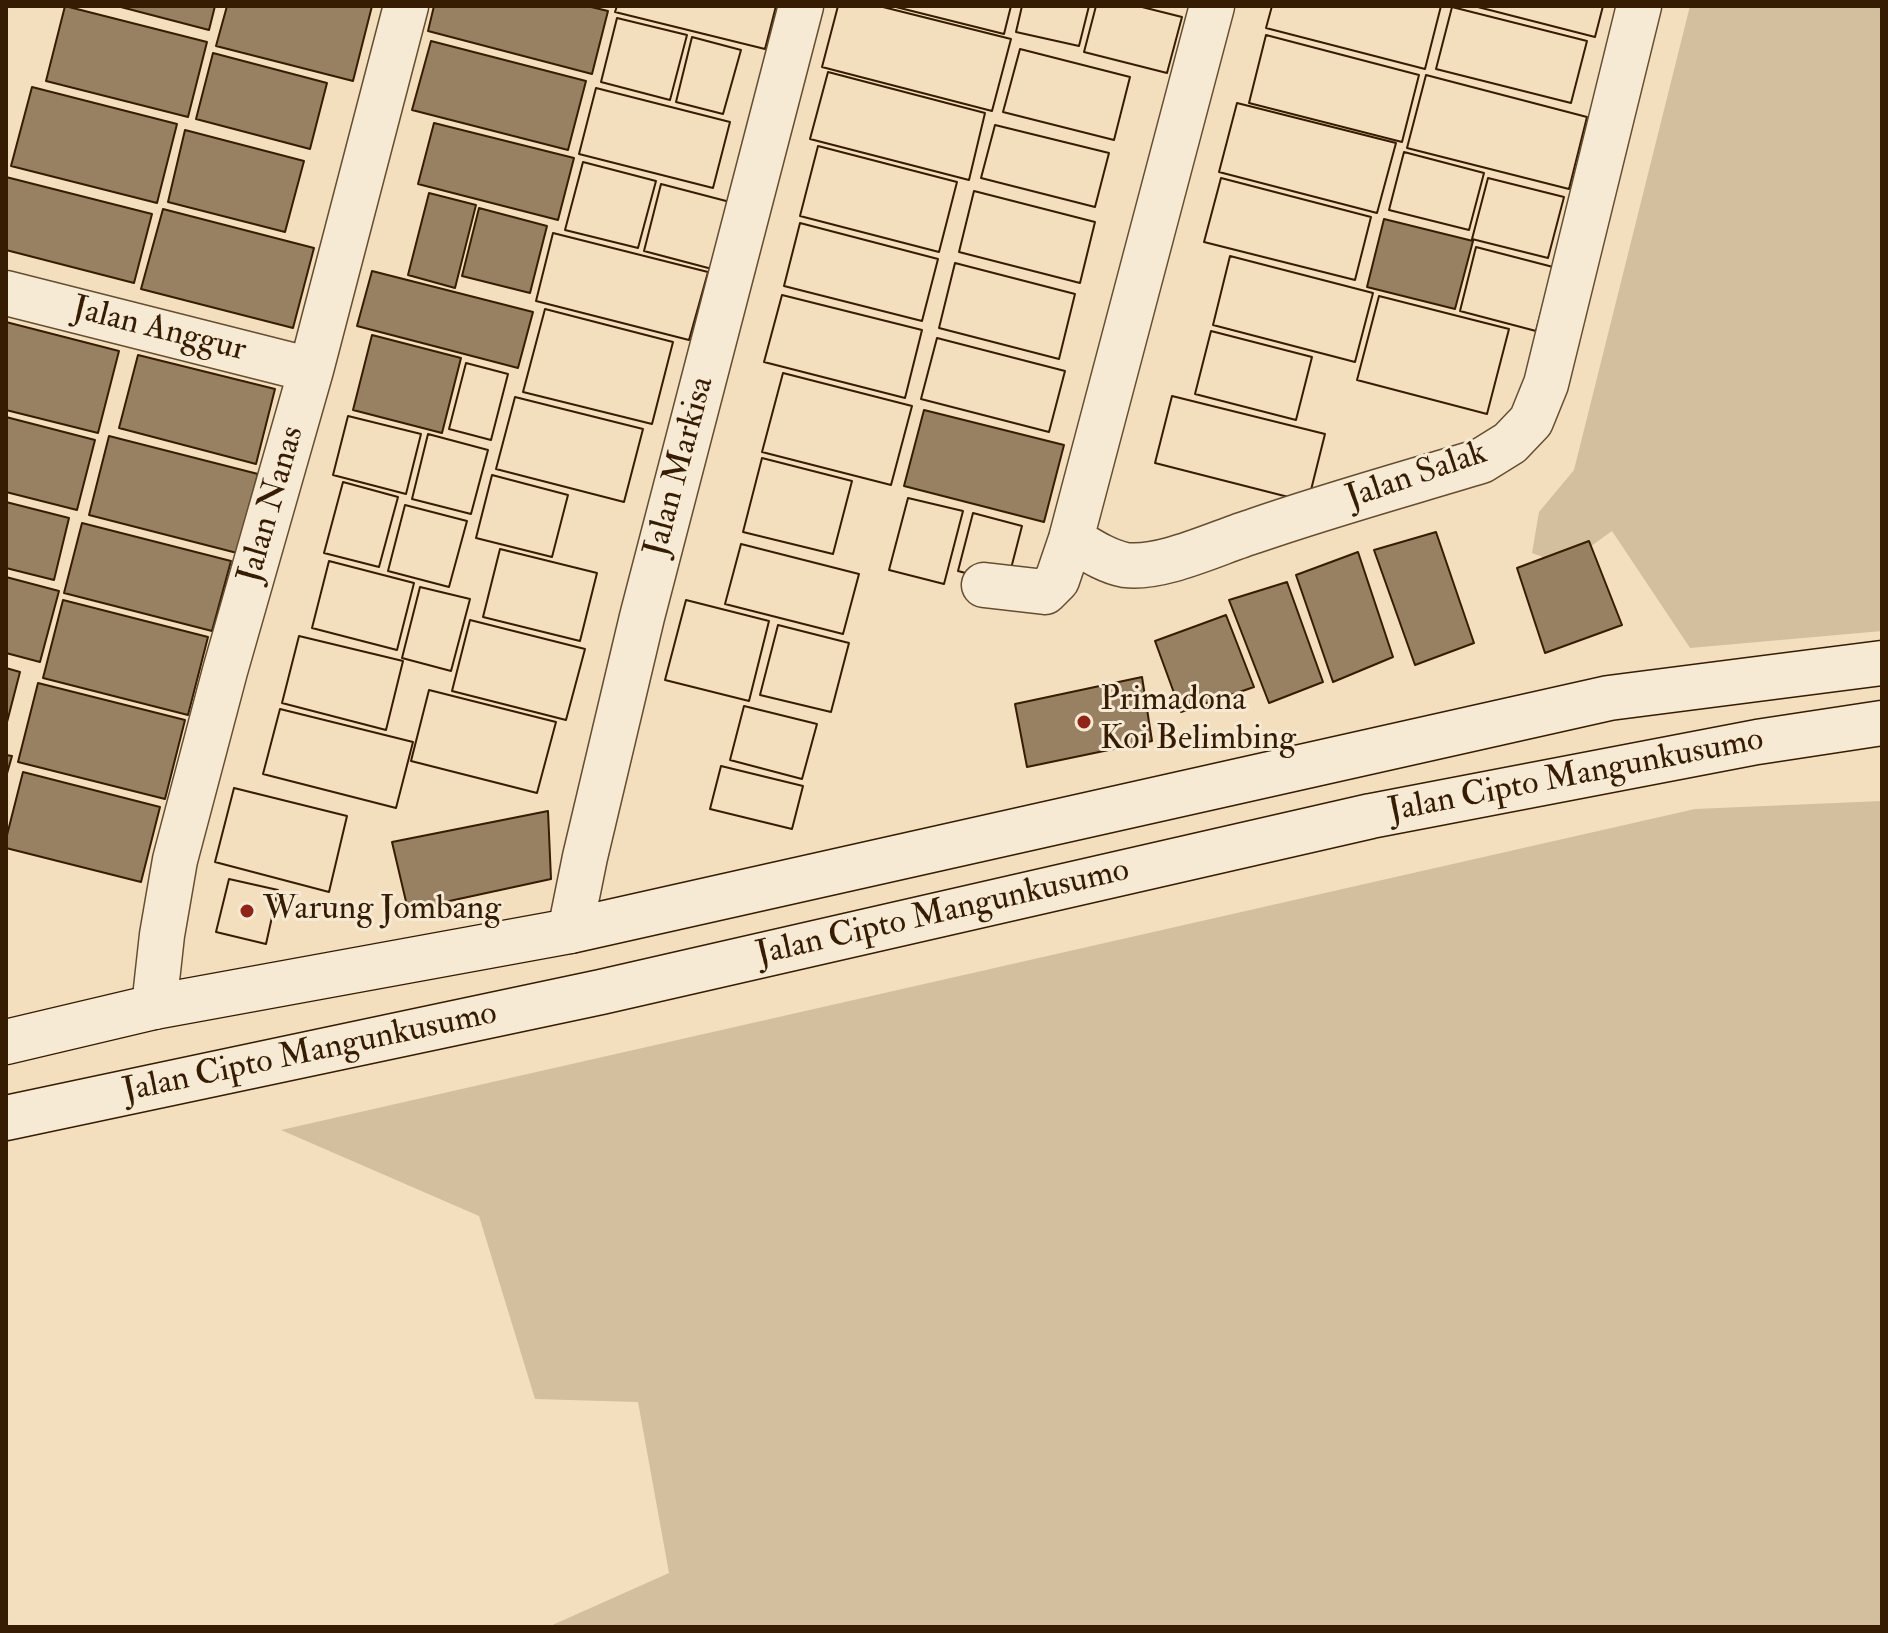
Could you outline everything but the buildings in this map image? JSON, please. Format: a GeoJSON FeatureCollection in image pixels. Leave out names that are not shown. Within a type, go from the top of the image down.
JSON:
{"type":"FeatureCollection","features":[{"type":"Feature","properties":{"kind":"street","name":"Jalan Nanas"},"geometry":{"type":"LineString","coordinates":[[154,1007],[175,860],[311,370],[406,6]]}},
{"type":"Feature","properties":{"kind":"street","name":"Jalan Markisa"},"geometry":{"type":"LineString","coordinates":[[570,931],[642,617],[801,6]]}},
{"type":"Feature","properties":{"kind":"street"},"geometry":{"type":"LineString","coordinates":[[984,585],[1045,592],[1057,580],[1071,539],[1212,6]]}},
{"type":"Feature","properties":{"kind":"street","name":"Jalan Salak"},"geometry":{"type":"LineString","coordinates":[[1071,539],[1099,556],[1126,565],[1151,564],[1481,461],[1510,443],[1531,421],[1546,384],[1639,6]]}},
{"type":"Feature","properties":{"kind":"street","name":"Jalan Anggur"},"geometry":{"type":"LineString","coordinates":[[6,293],[311,370]]}},
{"type":"Feature","properties":{"kind":"street","name":"Jalan Cipto Mangunkusumo"},"geometry":{"type":"LineString","coordinates":[[6,1042],[154,1007],[570,931],[1609,698],[1882,663]]}},
{"type":"Feature","properties":{"kind":"street","name":"Jalan Cipto Mangunkusumo"},"geometry":{"type":"LineString","coordinates":[[6,1118],[586,995],[1371,816],[1757,742],[1882,723]]}},
{"type":"Feature","properties":{"kind":"shaded area"},"geometry":{"type":"Polygon","coordinates":[[[1690,6],[1882,6],[1882,631],[1690,648],[1612,531],[1565,565],[1532,553],[1539,512],[1574,470],[1690,6]]]}},
{"type":"Feature","properties":{"kind":"shaded area"},"geometry":{"type":"Polygon","coordinates":[[[1882,801],[1882,1627],[548,1627],[669,1573],[638,1402],[535,1399],[479,1216],[281,1130],[1695,809],[1882,801]]]}},
{"type":"Feature","properties":{"kind":"place","name":"Primadona Koi Belimbing"},"geometry":{"type":"Point","coordinates":[1084,722]}},
{"type":"Feature","properties":{"kind":"place","name":"Warung Jombang"},"geometry":{"type":"Point","coordinates":[247,911]}}]}
